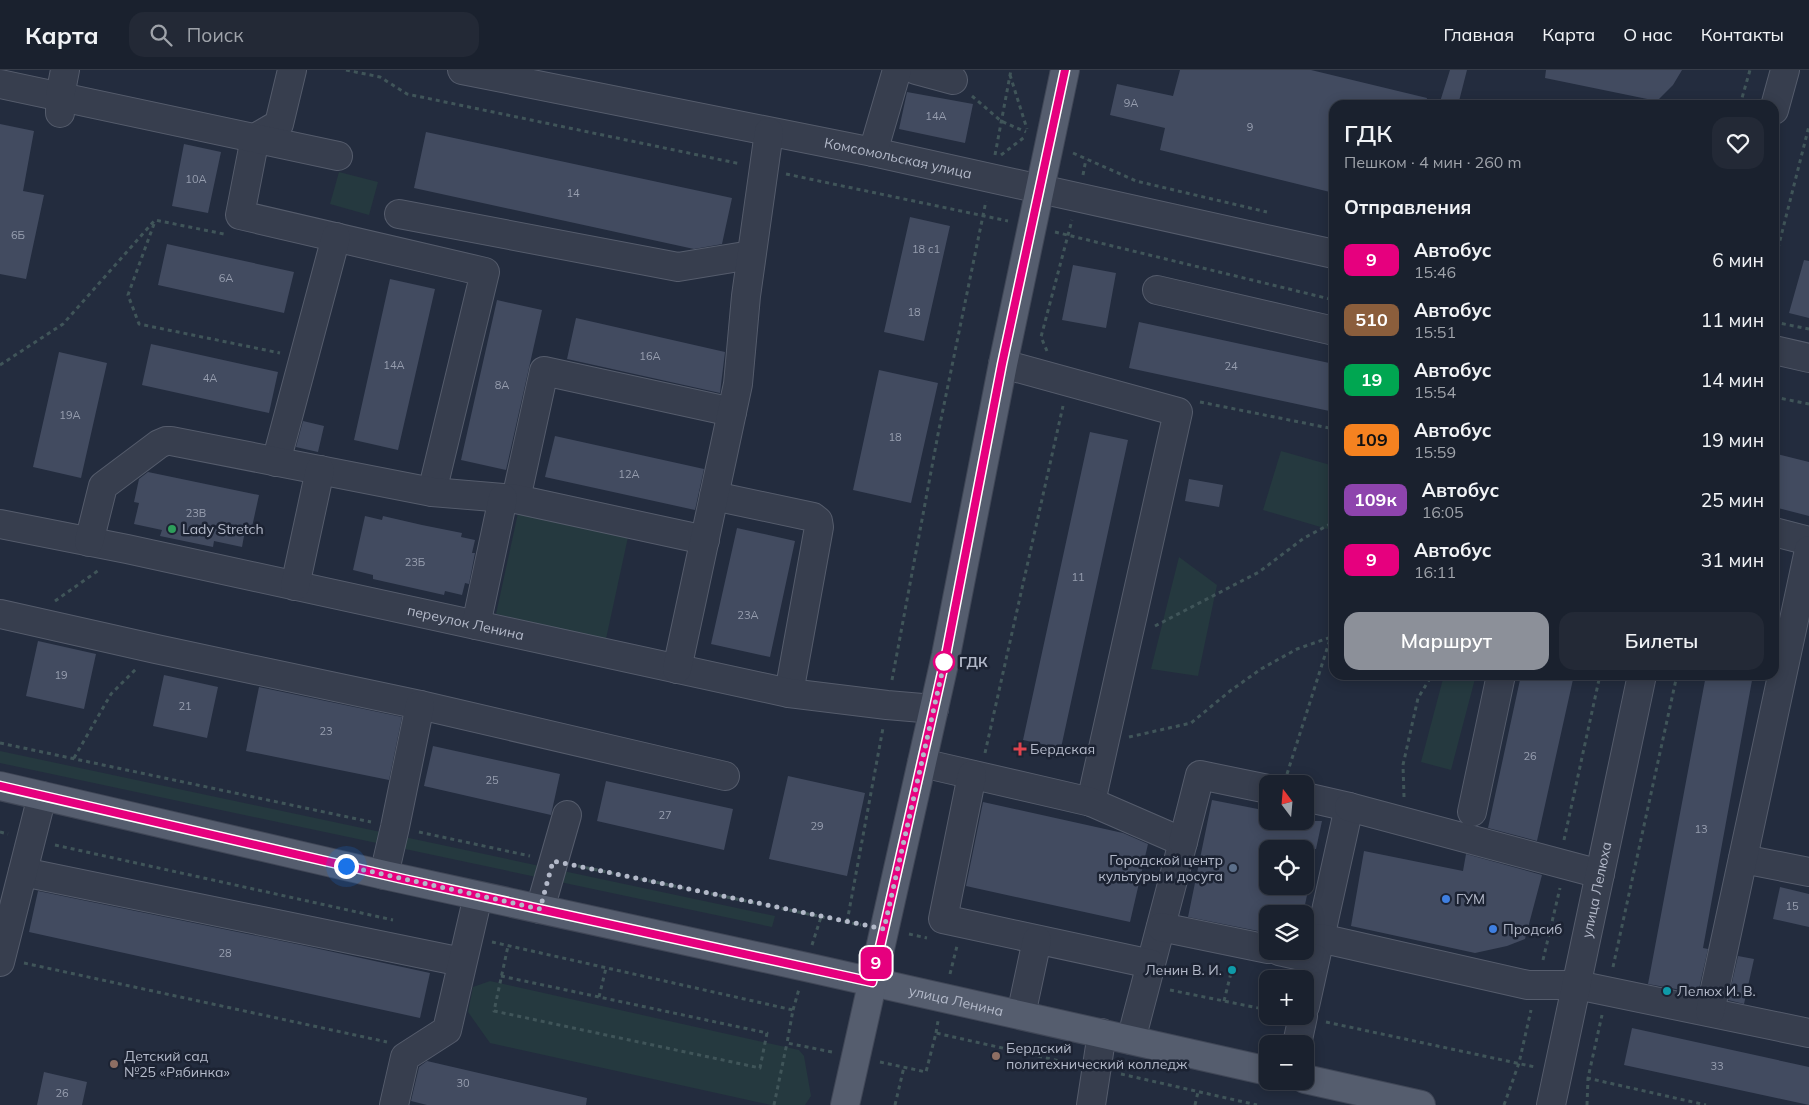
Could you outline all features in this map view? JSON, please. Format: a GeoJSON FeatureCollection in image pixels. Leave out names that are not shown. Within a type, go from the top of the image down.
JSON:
{"type":"FeatureCollection","features":[{"type":"Feature","properties":{"kind":"main road"},"geometry":{"type":"LineString","coordinates":[[846,1105],[946,655],[1002,364],[1065,70]]}},
{"type":"Feature","properties":{"kind":"main road","name":"улица Ленина"},"geometry":{"type":"LineString","coordinates":[[0,786],[384,875],[1259,1069]]}},
{"type":"Feature","properties":{"kind":"main road"},"geometry":{"type":"LineString","coordinates":[[1314,1081],[1421,1105]]}},
{"type":"Feature","properties":{"kind":"street"},"geometry":{"type":"LineString","coordinates":[[292,70],[279,124],[255,138],[240,215],[485,272],[432,492]]}},
{"type":"Feature","properties":{"kind":"street","name":"Комсомольская улица"},"geometry":{"type":"LineString","coordinates":[[462,70],[873,152],[1329,253]]}},
{"type":"Feature","properties":{"kind":"street"},"geometry":{"type":"LineString","coordinates":[[873,152],[897,70]]}},
{"type":"Feature","properties":{"kind":"street"},"geometry":{"type":"LineString","coordinates":[[916,70],[953,80]]}},
{"type":"Feature","properties":{"kind":"street"},"geometry":{"type":"LineString","coordinates":[[1777,100],[1785,70]]}},
{"type":"Feature","properties":{"kind":"street"},"geometry":{"type":"LineString","coordinates":[[0,84],[61,93],[338,156]]}},
{"type":"Feature","properties":{"kind":"street"},"geometry":{"type":"LineString","coordinates":[[677,669],[738,384],[751,255],[769,132]]}},
{"type":"Feature","properties":{"kind":"street"},"geometry":{"type":"LineString","coordinates":[[399,214],[678,267],[751,255]]}},
{"type":"Feature","properties":{"kind":"street"},"geometry":{"type":"LineString","coordinates":[[276,462],[336,237]]}},
{"type":"Feature","properties":{"kind":"street"},"geometry":{"type":"LineString","coordinates":[[1157,290],[1329,330]]}},
{"type":"Feature","properties":{"kind":"street"},"geometry":{"type":"LineString","coordinates":[[1779,351],[1809,358]]}},
{"type":"Feature","properties":{"kind":"street"},"geometry":{"type":"LineString","coordinates":[[1002,364],[1178,412],[1091,802]]}},
{"type":"Feature","properties":{"kind":"street"},"geometry":{"type":"LineString","coordinates":[[476,625],[544,371],[732,412]]}},
{"type":"Feature","properties":{"kind":"street"},"geometry":{"type":"LineString","coordinates":[[89,542],[103,486],[166,441],[432,492],[510,499],[705,540]]}},
{"type":"Feature","properties":{"kind":"street"},"geometry":{"type":"LineString","coordinates":[[294,586],[320,470]]}},
{"type":"Feature","properties":{"kind":"street"},"geometry":{"type":"LineString","coordinates":[[714,496],[813,517],[818,520],[819,527],[789,693]]}},
{"type":"Feature","properties":{"kind":"street","name":"переулок Ленина"},"geometry":{"type":"LineString","coordinates":[[0,524],[127,549],[789,693],[934,709]]}},
{"type":"Feature","properties":{"kind":"street"},"geometry":{"type":"LineString","coordinates":[[1779,533],[1809,541]]}},
{"type":"Feature","properties":{"kind":"street"},"geometry":{"type":"LineString","coordinates":[[1710,1012],[1809,550]]}},
{"type":"Feature","properties":{"kind":"street"},"geometry":{"type":"LineString","coordinates":[[0,614],[420,705],[725,776]]}},
{"type":"Feature","properties":{"kind":"street"},"geometry":{"type":"LineString","coordinates":[[1472,812],[1500,680]]}},
{"type":"Feature","properties":{"kind":"street","name":"улица Лелюха"},"geometry":{"type":"LineString","coordinates":[[1551,1105],[1641,680]]}},
{"type":"Feature","properties":{"kind":"street"},"geometry":{"type":"LineString","coordinates":[[384,875],[420,705]]}},
{"type":"Feature","properties":{"kind":"street"},"geometry":{"type":"LineString","coordinates":[[922,763],[1091,802],[1183,842]]}},
{"type":"Feature","properties":{"kind":"street"},"geometry":{"type":"LineString","coordinates":[[966,773],[943,919],[1037,940],[1148,974]]}},
{"type":"Feature","properties":{"kind":"street"},"geometry":{"type":"LineString","coordinates":[[1131,1040],[1200,775],[1259,780]]}},
{"type":"Feature","properties":{"kind":"street"},"geometry":{"type":"LineString","coordinates":[[1,960],[42,796]]}},
{"type":"Feature","properties":{"kind":"street"},"geometry":{"type":"LineString","coordinates":[[1314,799],[1600,874]]}},
{"type":"Feature","properties":{"kind":"street"},"geometry":{"type":"LineString","coordinates":[[1313,970],[1349,807]]}},
{"type":"Feature","properties":{"kind":"street"},"geometry":{"type":"LineString","coordinates":[[540,909],[567,815]]}},
{"type":"Feature","properties":{"kind":"street"},"geometry":{"type":"LineString","coordinates":[[1743,859],[1809,872]]}},
{"type":"Feature","properties":{"kind":"street"},"geometry":{"type":"LineString","coordinates":[[23,872],[465,950]]}},
{"type":"Feature","properties":{"kind":"street"},"geometry":{"type":"LineString","coordinates":[[394,1105],[405,1056],[448,1030],[478,896]]}},
{"type":"Feature","properties":{"kind":"street"},"geometry":{"type":"LineString","coordinates":[[1160,927],[1259,947]]}},
{"type":"Feature","properties":{"kind":"street"},"geometry":{"type":"LineString","coordinates":[[1021,1015],[1037,940]]}},
{"type":"Feature","properties":{"kind":"street"},"geometry":{"type":"LineString","coordinates":[[1314,949],[1528,985],[1577,985],[1809,1033]]}},
{"type":"Feature","properties":{"kind":"street"},"geometry":{"type":"LineString","coordinates":[[1091,1105],[1102,1033]]}},
{"type":"Feature","properties":{"kind":"path"},"geometry":{"type":"LineString","coordinates":[[346,70],[380,77],[407,94],[983,216],[1329,299]]}},
{"type":"Feature","properties":{"kind":"path"},"geometry":{"type":"LineString","coordinates":[[1010,75],[1029,133],[994,161],[1001,121],[1010,75],[1011,70]]}},
{"type":"Feature","properties":{"kind":"path"},"geometry":{"type":"LineString","coordinates":[[1741,100],[1750,70]]}},
{"type":"Feature","properties":{"kind":"path"},"geometry":{"type":"LineString","coordinates":[[953,80],[1001,121]]}},
{"type":"Feature","properties":{"kind":"path"},"geometry":{"type":"LineString","coordinates":[[1779,244],[1809,126]]}},
{"type":"Feature","properties":{"kind":"path"},"geometry":{"type":"LineString","coordinates":[[966,773],[987,752],[1066,396],[1041,338],[1086,159]]}},
{"type":"Feature","properties":{"kind":"path"},"geometry":{"type":"LineString","coordinates":[[847,922],[939,429],[990,178]]}},
{"type":"Feature","properties":{"kind":"path"},"geometry":{"type":"LineString","coordinates":[[1136,181],[1268,212]]}},
{"type":"Feature","properties":{"kind":"path"},"geometry":{"type":"LineString","coordinates":[[155,220],[228,235],[240,215]]}},
{"type":"Feature","properties":{"kind":"path"},"geometry":{"type":"LineString","coordinates":[[155,220],[128,295],[139,324],[303,358]]}},
{"type":"Feature","properties":{"kind":"path"},"geometry":{"type":"LineString","coordinates":[[0,365],[63,324],[155,220]]}},
{"type":"Feature","properties":{"kind":"path"},"geometry":{"type":"LineString","coordinates":[[1779,323],[1809,329]]}},
{"type":"Feature","properties":{"kind":"path"},"geometry":{"type":"LineString","coordinates":[[1178,412],[1179,398],[1329,428]]}},
{"type":"Feature","properties":{"kind":"path"},"geometry":{"type":"LineString","coordinates":[[1779,398],[1809,404]]}},
{"type":"Feature","properties":{"kind":"path"},"geometry":{"type":"LineString","coordinates":[[1126,641],[1259,572],[1304,538],[1329,525]]}},
{"type":"Feature","properties":{"kind":"path"},"geometry":{"type":"LineString","coordinates":[[27,621],[127,549]]}},
{"type":"Feature","properties":{"kind":"path"},"geometry":{"type":"LineString","coordinates":[[1104,743],[1191,723],[1230,691],[1262,669],[1297,648],[1329,637]]}},
{"type":"Feature","properties":{"kind":"path"},"geometry":{"type":"LineString","coordinates":[[1280,775],[1329,644]]}},
{"type":"Feature","properties":{"kind":"path"},"geometry":{"type":"LineString","coordinates":[[74,758],[111,694],[156,649]]}},
{"type":"Feature","properties":{"kind":"path"},"geometry":{"type":"LineString","coordinates":[[1405,822],[1403,765],[1418,698],[1429,680]]}},
{"type":"Feature","properties":{"kind":"path"},"geometry":{"type":"LineString","coordinates":[[1504,1105],[1519,1063],[1562,880],[1558,863],[1599,680]]}},
{"type":"Feature","properties":{"kind":"path"},"geometry":{"type":"LineString","coordinates":[[1587,1105],[1588,1078],[1676,680]]}},
{"type":"Feature","properties":{"kind":"path"},"geometry":{"type":"LineString","coordinates":[[0,743],[929,939]]}},
{"type":"Feature","properties":{"kind":"path"},"geometry":{"type":"LineString","coordinates":[[0,832],[400,922]]}},
{"type":"Feature","properties":{"kind":"path"},"geometry":{"type":"LineString","coordinates":[[948,943],[958,945]]}},
{"type":"Feature","properties":{"kind":"path"},"geometry":{"type":"LineString","coordinates":[[1224,1001],[1238,943]]}},
{"type":"Feature","properties":{"kind":"path"},"geometry":{"type":"LineString","coordinates":[[501,976],[768,1033],[760,1068],[494,1011],[501,976],[508,946]]}},
{"type":"Feature","properties":{"kind":"path"},"geometry":{"type":"LineString","coordinates":[[465,950],[508,946],[793,1010],[774,1105]]}},
{"type":"Feature","properties":{"kind":"path"},"geometry":{"type":"LineString","coordinates":[[1,960],[418,1048]]}},
{"type":"Feature","properties":{"kind":"path"},"geometry":{"type":"LineString","coordinates":[[599,997],[606,968]]}},
{"type":"Feature","properties":{"kind":"path"},"geometry":{"type":"LineString","coordinates":[[1148,974],[1224,1001],[1259,1008]]}},
{"type":"Feature","properties":{"kind":"path"},"geometry":{"type":"LineString","coordinates":[[1314,1016],[1706,1105]]}},
{"type":"Feature","properties":{"kind":"path"},"geometry":{"type":"LineString","coordinates":[[786,1042],[926,1072],[936,1033],[1257,1105]]}},
{"type":"Feature","properties":{"kind":"path"},"geometry":{"type":"LineString","coordinates":[[895,1105],[904,1067]]}},
{"type":"Feature","properties":{"kind":"path"},"geometry":{"type":"LineString","coordinates":[[1195,1105],[1198,1092]]}},
{"type":"Feature","properties":{"kind":"shaded area"},"geometry":{"type":"Polygon","coordinates":[[[339,172],[378,182],[369,215],[330,204],[339,172]]]}},
{"type":"Feature","properties":{"kind":"shaded area"},"geometry":{"type":"Polygon","coordinates":[[[1281,451],[1329,465],[1329,530],[1263,510],[1281,451]]]}},
{"type":"Feature","properties":{"kind":"shaded area"},"geometry":{"type":"Polygon","coordinates":[[[518,513],[628,537],[606,639],[496,614],[518,513]]]}},
{"type":"Feature","properties":{"kind":"shaded area"},"geometry":{"type":"Polygon","coordinates":[[[1179,557],[1217,585],[1198,676],[1151,669],[1179,557]]]}},
{"type":"Feature","properties":{"kind":"shaded area"},"geometry":{"type":"Polygon","coordinates":[[[1443,680],[1475,680],[1451,770],[1421,762],[1443,680]]]}},
{"type":"Feature","properties":{"kind":"shaded area"},"geometry":{"type":"Polygon","coordinates":[[[0,751],[775,916],[772,927],[0,763],[0,751]]]}},
{"type":"Feature","properties":{"kind":"shaded area"},"geometry":{"type":"Polygon","coordinates":[[[490,981],[799,1050],[804,1056],[811,1096],[805,1105],[771,1105],[490,1043],[468,1012],[473,987],[490,981]]]}},
{"type":"Feature","properties":{"kind":"building"},"geometry":{"type":"Polygon","coordinates":[[[1180,70],[1311,70],[1427,98],[1427,100],[1329,100],[1329,192],[1160,150],[1165,128],[1110,115],[1117,84],[1173,96],[1180,70]]]}},
{"type":"Feature","properties":{"kind":"building"},"geometry":{"type":"Polygon","coordinates":[[[1450,70],[1467,70],[1459,100],[1441,100],[1450,70]]]}},
{"type":"Feature","properties":{"kind":"building"},"geometry":{"type":"Polygon","coordinates":[[[1546,70],[1682,70],[1673,85],[1658,100],[1545,78],[1546,70]]]}},
{"type":"Feature","properties":{"kind":"building"},"geometry":{"type":"Polygon","coordinates":[[[907,92],[973,104],[965,143],[899,129],[907,92]]]}},
{"type":"Feature","properties":{"kind":"building"},"geometry":{"type":"Polygon","coordinates":[[[0,124],[34,131],[23,191],[44,195],[26,279],[0,274],[0,124]]]}},
{"type":"Feature","properties":{"kind":"building"},"geometry":{"type":"Polygon","coordinates":[[[426,132],[732,198],[722,244],[694,249],[414,188],[426,132]]]}},
{"type":"Feature","properties":{"kind":"building"},"geometry":{"type":"Polygon","coordinates":[[[184,144],[221,152],[208,213],[172,206],[184,144]]]}},
{"type":"Feature","properties":{"kind":"building"},"geometry":{"type":"Polygon","coordinates":[[[910,217],[950,226],[924,341],[884,332],[910,217]]]}},
{"type":"Feature","properties":{"kind":"building"},"geometry":{"type":"Polygon","coordinates":[[[167,244],[294,272],[284,313],[158,285],[167,244]]]}},
{"type":"Feature","properties":{"kind":"building"},"geometry":{"type":"Polygon","coordinates":[[[1804,260],[1809,261],[1809,318],[1789,313],[1804,260]]]}},
{"type":"Feature","properties":{"kind":"building"},"geometry":{"type":"Polygon","coordinates":[[[1073,265],[1116,273],[1106,328],[1062,320],[1073,265]]]}},
{"type":"Feature","properties":{"kind":"building"},"geometry":{"type":"Polygon","coordinates":[[[390,279],[435,289],[398,450],[354,440],[390,279]]]}},
{"type":"Feature","properties":{"kind":"building"},"geometry":{"type":"Polygon","coordinates":[[[497,300],[542,310],[506,470],[461,460],[497,300]]]}},
{"type":"Feature","properties":{"kind":"building"},"geometry":{"type":"Polygon","coordinates":[[[576,318],[725,352],[720,393],[567,359],[576,318]]]}},
{"type":"Feature","properties":{"kind":"building"},"geometry":{"type":"Polygon","coordinates":[[[1139,322],[1329,363],[1329,411],[1129,368],[1139,322]]]}},
{"type":"Feature","properties":{"kind":"building"},"geometry":{"type":"Polygon","coordinates":[[[151,344],[278,372],[269,413],[142,385],[151,344]]]}},
{"type":"Feature","properties":{"kind":"building"},"geometry":{"type":"Polygon","coordinates":[[[59,352],[107,363],[81,478],[33,467],[59,352]]]}},
{"type":"Feature","properties":{"kind":"building"},"geometry":{"type":"Polygon","coordinates":[[[879,370],[938,383],[911,503],[853,490],[879,370]]]}},
{"type":"Feature","properties":{"kind":"building"},"geometry":{"type":"Polygon","coordinates":[[[303,421],[324,426],[318,452],[296,447],[303,421]]]}},
{"type":"Feature","properties":{"kind":"building"},"geometry":{"type":"Polygon","coordinates":[[[1090,432],[1128,440],[1061,748],[1023,740],[1090,432]]]}},
{"type":"Feature","properties":{"kind":"building"},"geometry":{"type":"Polygon","coordinates":[[[555,436],[704,469],[695,510],[545,477],[555,436]]]}},
{"type":"Feature","properties":{"kind":"building"},"geometry":{"type":"Polygon","coordinates":[[[1779,454],[1809,462],[1809,516],[1779,508],[1779,454]]]}},
{"type":"Feature","properties":{"kind":"building"},"geometry":{"type":"Polygon","coordinates":[[[148,472],[259,495],[252,527],[246,525],[242,547],[214,541],[213,547],[160,536],[162,530],[134,524],[139,503],[134,502],[139,479],[148,472]]]}},
{"type":"Feature","properties":{"kind":"building"},"geometry":{"type":"Polygon","coordinates":[[[1189,479],[1223,485],[1219,507],[1185,501],[1189,479]]]}},
{"type":"Feature","properties":{"kind":"building"},"geometry":{"type":"Polygon","coordinates":[[[365,516],[382,520],[383,516],[462,533],[461,537],[475,540],[472,553],[475,553],[469,584],[465,583],[462,595],[445,591],[444,595],[373,579],[373,575],[353,570],[365,516]]]}},
{"type":"Feature","properties":{"kind":"building"},"geometry":{"type":"Polygon","coordinates":[[[737,528],[795,541],[770,657],[711,644],[737,528]]]}},
{"type":"Feature","properties":{"kind":"building"},"geometry":{"type":"Polygon","coordinates":[[[38,641],[96,654],[84,709],[26,696],[38,641]]]}},
{"type":"Feature","properties":{"kind":"building"},"geometry":{"type":"Polygon","coordinates":[[[164,675],[218,687],[207,738],[153,726],[164,675]]]}},
{"type":"Feature","properties":{"kind":"building"},"geometry":{"type":"Polygon","coordinates":[[[1520,680],[1573,680],[1537,841],[1488,828],[1520,680]]]}},
{"type":"Feature","properties":{"kind":"building"},"geometry":{"type":"Polygon","coordinates":[[[1705,680],[1752,680],[1703,948],[1708,949],[1698,993],[1648,984],[1705,680]]]}},
{"type":"Feature","properties":{"kind":"building"},"geometry":{"type":"Polygon","coordinates":[[[259,687],[402,717],[389,780],[246,751],[259,687]]]}},
{"type":"Feature","properties":{"kind":"building"},"geometry":{"type":"Polygon","coordinates":[[[433,746],[560,774],[551,815],[424,786],[433,746]]]}},
{"type":"Feature","properties":{"kind":"building"},"geometry":{"type":"Polygon","coordinates":[[[788,776],[865,793],[847,876],[769,859],[788,776]]]}},
{"type":"Feature","properties":{"kind":"building"},"geometry":{"type":"Polygon","coordinates":[[[606,781],[733,809],[724,850],[597,821],[606,781]]]}},
{"type":"Feature","properties":{"kind":"building","name":"Городской центр культуры и досуга"},"geometry":{"type":"Polygon","coordinates":[[[1212,800],[1259,809],[1259,830],[1314,830],[1314,821],[1322,821],[1316,849],[1314,849],[1314,840],[1259,840],[1259,895],[1307,895],[1305,905],[1259,905],[1259,931],[1188,917],[1212,800]]]}},
{"type":"Feature","properties":{"kind":"building"},"geometry":{"type":"Polygon","coordinates":[[[983,802],[1123,833],[1148,844],[1130,922],[966,886],[983,802]]]}},
{"type":"Feature","properties":{"kind":"building","name":"ГУМ"},"geometry":{"type":"Polygon","coordinates":[[[1364,851],[1463,871],[1466,854],[1542,875],[1525,939],[1507,946],[1475,953],[1351,926],[1364,851]]]}},
{"type":"Feature","properties":{"kind":"building"},"geometry":{"type":"Polygon","coordinates":[[[1780,887],[1809,894],[1809,927],[1773,919],[1780,887]]]}},
{"type":"Feature","properties":{"kind":"building"},"geometry":{"type":"Polygon","coordinates":[[[38,891],[430,973],[420,1018],[29,932],[38,891]]]}},
{"type":"Feature","properties":{"kind":"building"},"geometry":{"type":"Polygon","coordinates":[[[1738,956],[1754,959],[1744,1004],[1728,1000],[1738,956]]]}},
{"type":"Feature","properties":{"kind":"building"},"geometry":{"type":"Polygon","coordinates":[[[1632,1028],[1809,1067],[1809,1105],[1624,1065],[1632,1028]]]}},
{"type":"Feature","properties":{"kind":"building"},"geometry":{"type":"Polygon","coordinates":[[[427,1061],[587,1098],[586,1105],[427,1105],[411,1101],[419,1067],[427,1061]]]}},
{"type":"Feature","properties":{"kind":"building"},"geometry":{"type":"Polygon","coordinates":[[[44,1072],[87,1082],[82,1105],[37,1105],[44,1072]]]}},
{"type":"Feature","properties":{"kind":"bus line","name":"9"},"geometry":{"type":"LineString","coordinates":[[0,786],[403,879],[872,982],[946,655],[1002,364],[1065,70]]}},
{"type":"Feature","properties":{"kind":"place","name":"Lady Stretch"},"geometry":{"type":"Point","coordinates":[172,529]}},
{"type":"Feature","properties":{"kind":"place","name":"ГДК"},"geometry":{"type":"Point","coordinates":[944,662]}},
{"type":"Feature","properties":{"kind":"place","name":"Бердская"},"geometry":{"type":"Point","coordinates":[1020,749]}},
{"type":"Feature","properties":{"kind":"place","name":"Городской центр культуры и досуга"},"geometry":{"type":"Point","coordinates":[1233,868]}},
{"type":"Feature","properties":{"kind":"place","name":"ГУМ"},"geometry":{"type":"Point","coordinates":[1446,899]}},
{"type":"Feature","properties":{"kind":"place","name":"Продсиб"},"geometry":{"type":"Point","coordinates":[1493,929]}},
{"type":"Feature","properties":{"kind":"place","name":"Ленин В. И."},"geometry":{"type":"Point","coordinates":[1232,970]}},
{"type":"Feature","properties":{"kind":"place","name":"Лелюх И. В."},"geometry":{"type":"Point","coordinates":[1667,991]}},
{"type":"Feature","properties":{"kind":"place","name":"Бердский политехнический колледж"},"geometry":{"type":"Point","coordinates":[996,1056]}},
{"type":"Feature","properties":{"kind":"place","name":"Детский сад №25 «Рябинка»"},"geometry":{"type":"Point","coordinates":[114,1064]}},
{"type":"Feature","properties":{"kind":"route"},"geometry":{"type":"LineString","coordinates":[[346,866],[540,909],[553,861],[884,929],[946,655],[944,662]]}}]}
